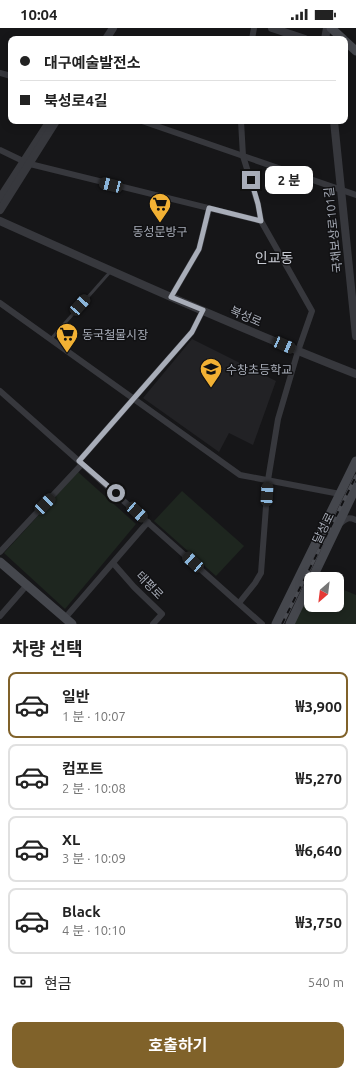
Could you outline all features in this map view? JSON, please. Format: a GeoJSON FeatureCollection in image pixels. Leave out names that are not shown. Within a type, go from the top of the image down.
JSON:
{"type":"FeatureCollection","features":[{"type":"Feature","properties":{"kind":"main road"},"geometry":{"type":"LineString","coordinates":[[331,28],[340,36]]}},
{"type":"Feature","properties":{"kind":"main road"},"geometry":{"type":"LineString","coordinates":[[348,44],[356,51]]}},
{"type":"Feature","properties":{"kind":"main road"},"geometry":{"type":"LineString","coordinates":[[276,624],[356,461]]}},
{"type":"Feature","properties":{"kind":"main road","name":"달성로"},"geometry":{"type":"LineString","coordinates":[[315,572],[356,487]]}},
{"type":"Feature","properties":{"kind":"main road"},"geometry":{"type":"LineString","coordinates":[[0,562],[69,621]]}},
{"type":"Feature","properties":{"kind":"main road","name":"달성로"},"geometry":{"type":"LineString","coordinates":[[290,624],[304,595]]}},
{"type":"Feature","properties":{"kind":"street"},"geometry":{"type":"LineString","coordinates":[[272,28],[296,36]]}},
{"type":"Feature","properties":{"kind":"street"},"geometry":{"type":"LineString","coordinates":[[0,210],[48,124]]}},
{"type":"Feature","properties":{"kind":"street"},"geometry":{"type":"LineString","coordinates":[[0,198],[54,124]]}},
{"type":"Feature","properties":{"kind":"street"},"geometry":{"type":"LineString","coordinates":[[151,124],[356,195]]}},
{"type":"Feature","properties":{"kind":"street"},"geometry":{"type":"LineString","coordinates":[[239,603],[255,583],[260,573],[268,480],[278,419],[298,351],[312,311],[261,221],[258,204],[243,156],[241,124]]}},
{"type":"Feature","properties":{"kind":"street","name":"국채보상로101길"},"geometry":{"type":"LineString","coordinates":[[334,124],[356,336]]}},
{"type":"Feature","properties":{"kind":"street"},"geometry":{"type":"LineString","coordinates":[[0,150],[26,163],[261,221]]}},
{"type":"Feature","properties":{"kind":"street"},"geometry":{"type":"LineString","coordinates":[[171,297],[199,249],[209,208]]}},
{"type":"Feature","properties":{"kind":"street","name":"북성로"},"geometry":{"type":"LineString","coordinates":[[0,221],[171,297],[356,374]]}},
{"type":"Feature","properties":{"kind":"street"},"geometry":{"type":"LineString","coordinates":[[0,303],[240,475],[340,494]]}},
{"type":"Feature","properties":{"kind":"street"},"geometry":{"type":"LineString","coordinates":[[0,552],[81,462],[133,398],[192,332],[203,310]]}},
{"type":"Feature","properties":{"kind":"street"},"geometry":{"type":"LineString","coordinates":[[0,390],[262,624]]}},
{"type":"Feature","properties":{"kind":"street"},"geometry":{"type":"LineString","coordinates":[[336,529],[346,518],[356,520]]}},
{"type":"Feature","properties":{"kind":"street"},"geometry":{"type":"LineString","coordinates":[[69,621],[113,563],[148,522]]}},
{"type":"Feature","properties":{"kind":"street","name":"태평로"},"geometry":{"type":"LineString","coordinates":[[113,563],[134,587],[162,614],[153,624]]}},
{"type":"Feature","properties":{"kind":"street"},"geometry":{"type":"LineString","coordinates":[[0,616],[27,585]]}},
{"type":"Feature","properties":{"kind":"lane"},"geometry":{"type":"LineString","coordinates":[[50,340],[111,271]]}},
{"type":"Feature","properties":{"kind":"shaded area","name":"수창초등학교"},"geometry":{"type":"Polygon","coordinates":[[[192,339],[276,381],[253,445],[229,433],[219,452],[143,398],[192,339]]]}},
{"type":"Feature","properties":{"kind":"shaded area"},"geometry":{"type":"Polygon","coordinates":[[[78,472],[136,524],[65,609],[4,553],[78,472]]]}},
{"type":"Feature","properties":{"kind":"shaded area"},"geometry":{"type":"Polygon","coordinates":[[[182,491],[244,546],[216,576],[154,521],[182,491]]]}},
{"type":"Feature","properties":{"kind":"shaded area"},"geometry":{"type":"Polygon","coordinates":[[[344,590],[356,595],[356,624],[290,624],[304,595],[304,612],[344,612],[344,590]]]}},
{"type":"Feature","properties":{"kind":"railway"},"geometry":{"type":"LineString","coordinates":[[282,624],[356,476]]}},
{"type":"Feature","properties":{"kind":"place","name":"동성문방구"},"geometry":{"type":"Point","coordinates":[160,224]}},
{"type":"Feature","properties":{"kind":"place","name":"동국철물시장"},"geometry":{"type":"Point","coordinates":[67,354]}},
{"type":"Feature","properties":{"kind":"place","name":"수창초등학교"},"geometry":{"type":"Point","coordinates":[211,388]}},
{"type":"Feature","properties":{"kind":"district","name":"인교동"},"geometry":{"type":"Point","coordinates":[274,258]}},
{"type":"Feature","properties":{"kind":"route"},"geometry":{"type":"LineString","coordinates":[[116,493],[79,461],[192,332],[203,310],[171,297],[199,249],[209,208],[261,221],[251,180]]}}]}
